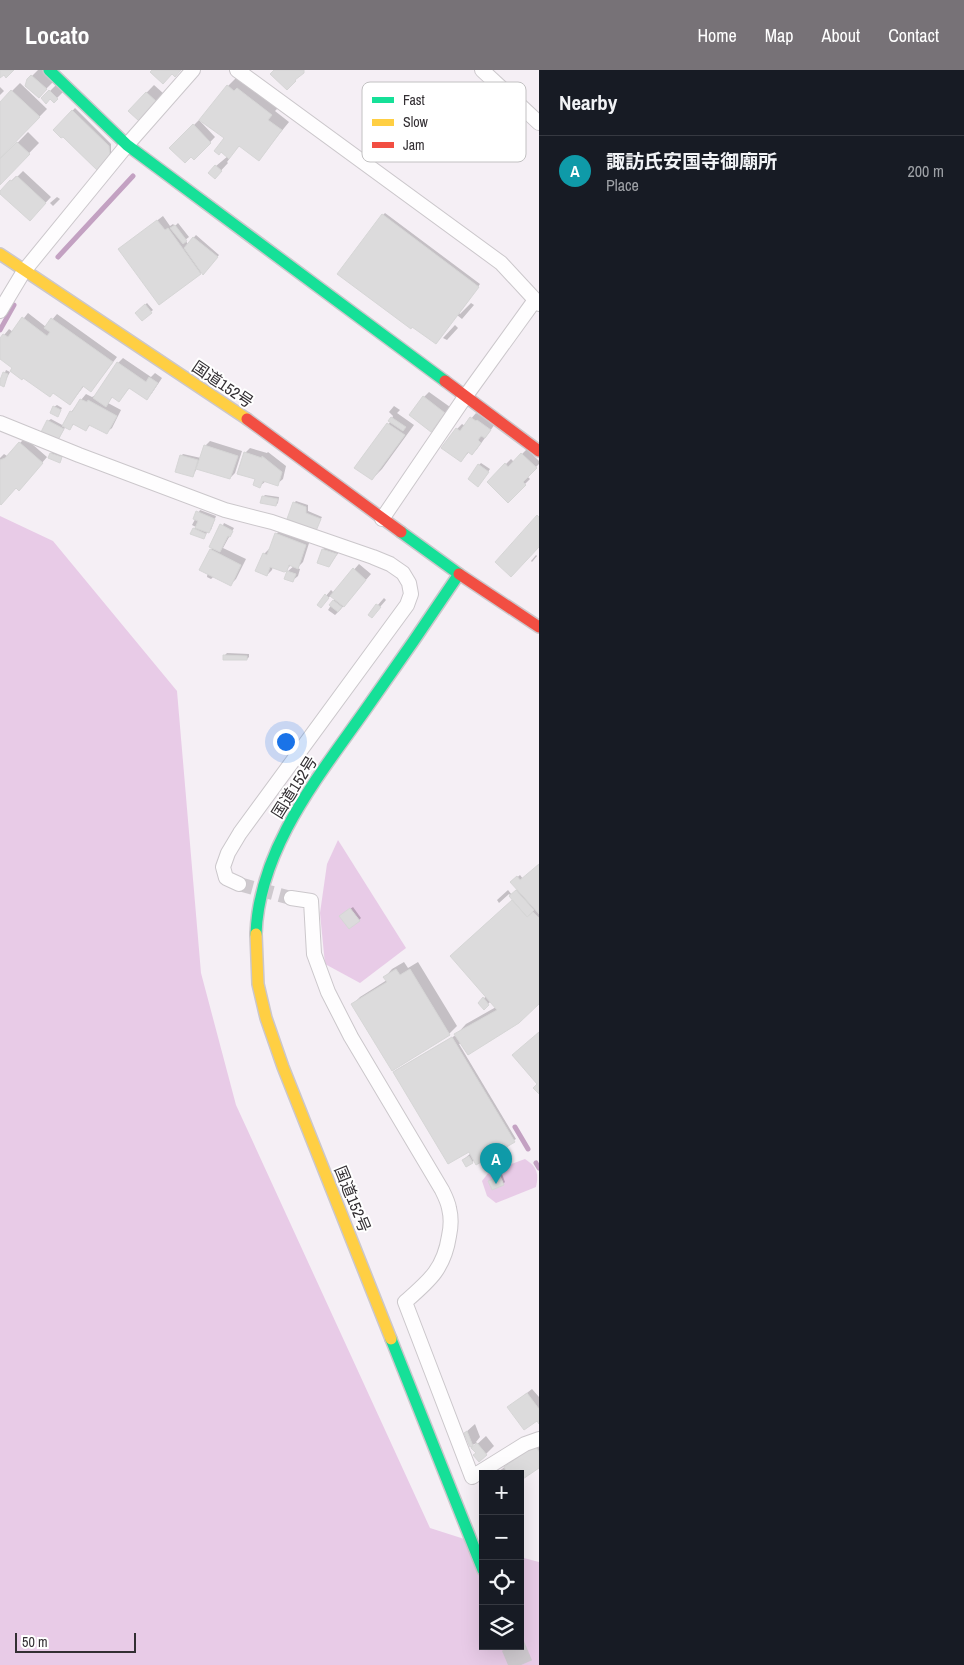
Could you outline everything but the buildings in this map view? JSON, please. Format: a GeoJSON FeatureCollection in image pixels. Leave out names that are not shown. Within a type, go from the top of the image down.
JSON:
{"type":"FeatureCollection","features":[{"type":"Feature","properties":{"kind":"main road"},"geometry":{"type":"LineString","coordinates":[[49,70],[127,145],[539,451]]}},
{"type":"Feature","properties":{"kind":"main road","name":"国道152号"},"geometry":{"type":"LineString","coordinates":[[0,254],[240,415],[459,574],[315,781],[281,838],[269,868],[261,897],[256,925],[256,959],[261,1002],[283,1066],[479,1560]]}},
{"type":"Feature","properties":{"kind":"main road"},"geometry":{"type":"LineString","coordinates":[[459,574],[539,627]]}},
{"type":"Feature","properties":{"kind":"street"},"geometry":{"type":"LineString","coordinates":[[0,311],[24,271],[127,145],[193,70]]}},
{"type":"Feature","properties":{"kind":"street"},"geometry":{"type":"LineString","coordinates":[[237,70],[362,161]]}},
{"type":"Feature","properties":{"kind":"street"},"geometry":{"type":"LineString","coordinates":[[482,70],[495,82]]}},
{"type":"Feature","properties":{"kind":"street"},"geometry":{"type":"LineString","coordinates":[[526,111],[539,123]]}},
{"type":"Feature","properties":{"kind":"street"},"geometry":{"type":"LineString","coordinates":[[363,162],[501,263],[537,302],[465,397],[382,519]]}},
{"type":"Feature","properties":{"kind":"street"},"geometry":{"type":"LineString","coordinates":[[0,423],[225,510],[272,522],[373,557],[390,564],[403,573],[409,583],[411,594],[407,605],[244,827],[228,853],[223,867],[226,878],[239,884]]}},
{"type":"Feature","properties":{"kind":"street"},"geometry":{"type":"LineString","coordinates":[[291,898],[311,902],[314,954],[328,992],[351,1037],[442,1190],[450,1208],[447,1252],[438,1270],[428,1283],[405,1302],[472,1477],[525,1444],[539,1438]]}},
{"type":"Feature","properties":{"kind":"shaded area"},"geometry":{"type":"Polygon","coordinates":[[[0,516],[53,541],[177,691],[201,973],[236,1105],[430,1528],[479,1544],[479,1650],[524,1650],[524,1558],[539,1562],[539,1665],[0,1665],[0,516]]]}},
{"type":"Feature","properties":{"kind":"shaded area"},"geometry":{"type":"Polygon","coordinates":[[[338,840],[406,948],[360,983],[325,964],[320,913],[327,864],[338,840]]]}},
{"type":"Feature","properties":{"kind":"shaded area"},"geometry":{"type":"Polygon","coordinates":[[[525,1159],[536,1171],[536,1187],[496,1203],[487,1196],[482,1181],[489,1172],[525,1159]]]}},
{"type":"Feature","properties":{"kind":"waterway"},"geometry":{"type":"LineString","coordinates":[[58,257],[133,176]]}},
{"type":"Feature","properties":{"kind":"waterway"},"geometry":{"type":"LineString","coordinates":[[0,330],[14,305]]}},
{"type":"Feature","properties":{"kind":"waterway"},"geometry":{"type":"LineString","coordinates":[[515,1127],[528,1149]]}},
{"type":"Feature","properties":{"kind":"waterway"},"geometry":{"type":"LineString","coordinates":[[536,1163],[539,1168]]}},
{"type":"Feature","properties":{"kind":"tunnel"},"geometry":{"type":"LineString","coordinates":[[239,884],[291,898]]}},
{"type":"Feature","properties":{"kind":"tunnel"},"geometry":{"type":"LineString","coordinates":[[515,1650],[521,1665]]}},
{"type":"Feature","properties":{"kind":"traffic: fast"},"geometry":{"type":"LineString","coordinates":[[49,70],[127,145],[445,381]]}},
{"type":"Feature","properties":{"kind":"traffic: fast"},"geometry":{"type":"LineString","coordinates":[[256,934],[260,902],[268,872],[294,814],[329,760],[459,574],[401,532]]}},
{"type":"Feature","properties":{"kind":"traffic: fast"},"geometry":{"type":"LineString","coordinates":[[391,1339],[479,1560]]}},
{"type":"Feature","properties":{"kind":"traffic: slow"},"geometry":{"type":"LineString","coordinates":[[0,254],[247,419]]}},
{"type":"Feature","properties":{"kind":"traffic: slow"},"geometry":{"type":"LineString","coordinates":[[256,934],[258,984],[266,1018],[283,1067],[391,1339]]}},
{"type":"Feature","properties":{"kind":"traffic: jam"},"geometry":{"type":"LineString","coordinates":[[445,381],[539,451]]}},
{"type":"Feature","properties":{"kind":"traffic: jam"},"geometry":{"type":"LineString","coordinates":[[247,419],[401,532]]}},
{"type":"Feature","properties":{"kind":"traffic: jam"},"geometry":{"type":"LineString","coordinates":[[459,574],[539,627]]}},
{"type":"Feature","properties":{"kind":"place","name":"諏訪氏安国寺御廟所"},"geometry":{"type":"Point","coordinates":[496,1184]}}]}
